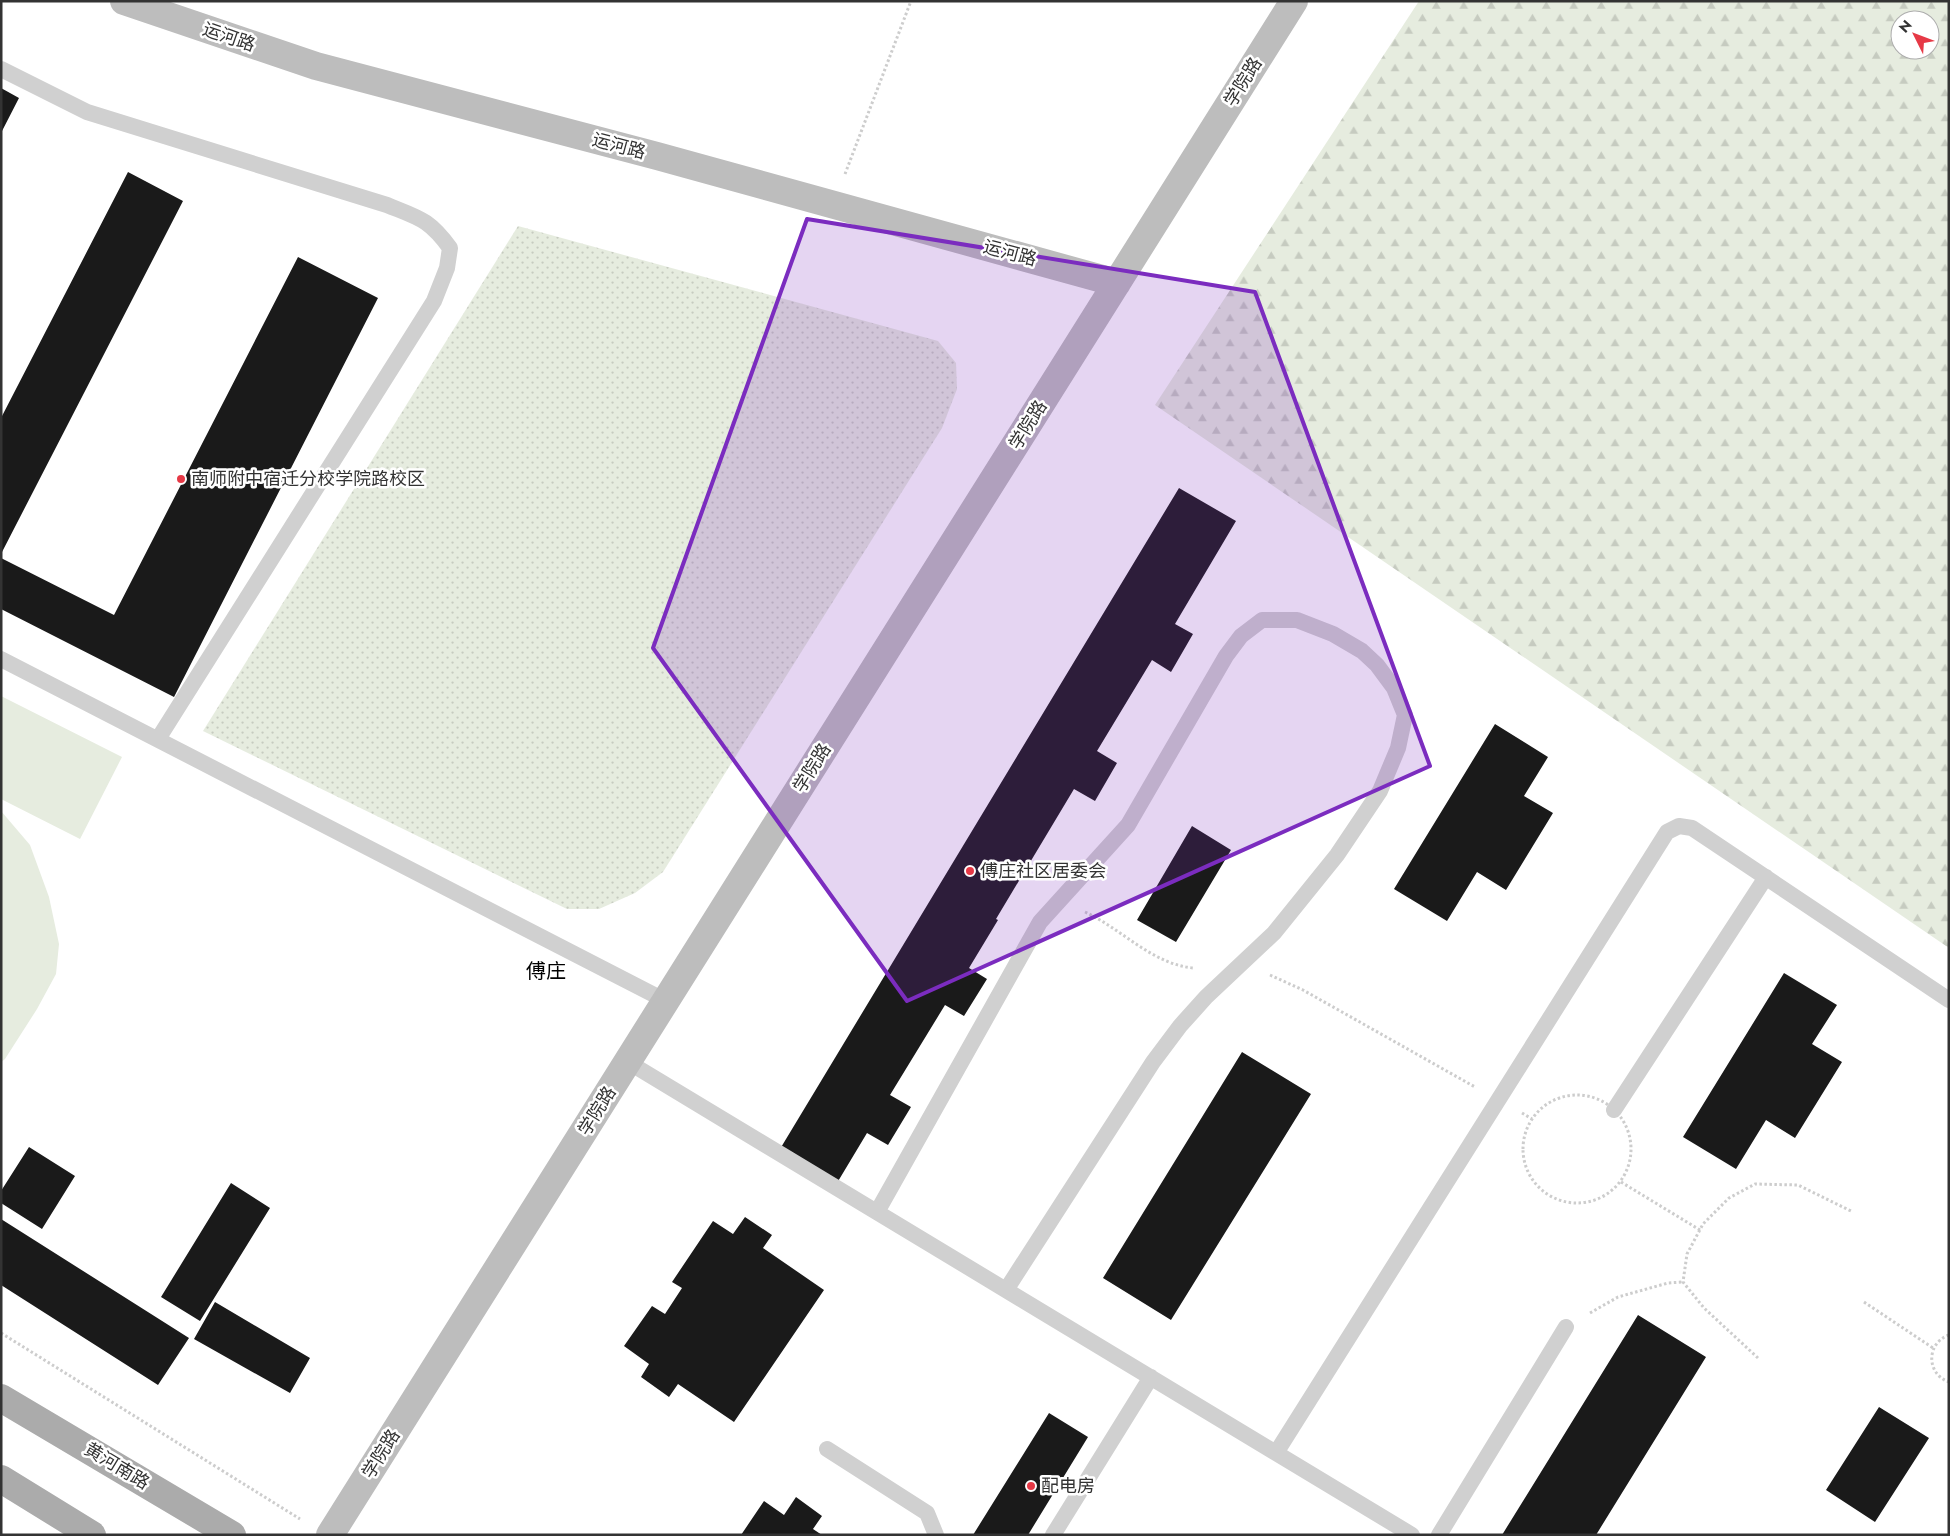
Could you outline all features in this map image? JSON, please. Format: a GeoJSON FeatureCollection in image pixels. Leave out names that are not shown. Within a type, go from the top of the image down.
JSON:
{"type":"FeatureCollection","features":[{"type":"Feature","properties":{"kind":"main road","name":"黄河南路"},"geometry":{"type":"LineString","coordinates":[[1,1398],[232,1535]]}},
{"type":"Feature","properties":{"kind":"main road"},"geometry":{"type":"LineString","coordinates":[[1,1479],[92,1535]]}},
{"type":"Feature","properties":{"kind":"street","name":"运河路"},"geometry":{"type":"LineString","coordinates":[[124,1],[316,66],[657,156],[1117,283]]}},
{"type":"Feature","properties":{"kind":"street","name":"学院路"},"geometry":{"type":"LineString","coordinates":[[330,1535],[1294,1]]}},
{"type":"Feature","properties":{"kind":"lane"},"geometry":{"type":"LineString","coordinates":[[1,69],[87,112],[387,205],[424,220],[437,230],[450,248],[447,268],[434,301],[158,740]]}},
{"type":"Feature","properties":{"kind":"lane"},"geometry":{"type":"LineString","coordinates":[[877,1212],[1040,922],[1128,825],[1226,656],[1241,636],[1262,620],[1298,620],[1333,634],[1362,651],[1377,665],[1394,688],[1405,715],[1398,748],[1380,791],[1337,855],[1274,933],[1206,997],[1180,1026],[1153,1062],[1006,1290]]}},
{"type":"Feature","properties":{"kind":"lane"},"geometry":{"type":"LineString","coordinates":[[1,659],[666,1001]]}},
{"type":"Feature","properties":{"kind":"lane"},"geometry":{"type":"LineString","coordinates":[[1276,1452],[1667,832],[1679,826],[1692,828],[1949,1000]]}},
{"type":"Feature","properties":{"kind":"lane"},"geometry":{"type":"LineString","coordinates":[[1614,1110],[1766,877]]}},
{"type":"Feature","properties":{"kind":"lane"},"geometry":{"type":"LineString","coordinates":[[628,1062],[1412,1535]]}},
{"type":"Feature","properties":{"kind":"lane"},"geometry":{"type":"LineString","coordinates":[[1438,1535],[1566,1328]]}},
{"type":"Feature","properties":{"kind":"lane"},"geometry":{"type":"LineString","coordinates":[[1053,1535],[1151,1378]]}},
{"type":"Feature","properties":{"kind":"lane"},"geometry":{"type":"LineString","coordinates":[[827,1449],[927,1513],[936,1535]]}},
{"type":"Feature","properties":{"kind":"path"},"geometry":{"type":"LineString","coordinates":[[833,205],[911,1]]}},
{"type":"Feature","properties":{"kind":"path"},"geometry":{"type":"LineString","coordinates":[[1059,900],[1098,918],[1160,959],[1185,968],[1265,973],[1303,990],[1498,1100]]}},
{"type":"Feature","properties":{"kind":"path"},"geometry":{"type":"LineString","coordinates":[[1581,1095],[1599,1100],[1614,1110],[1624,1122],[1631,1152],[1628,1168],[1621,1182],[1606,1194],[1590,1202],[1571,1203],[1553,1199],[1538,1188],[1527,1172],[1523,1154],[1525,1136],[1532,1119],[1545,1105],[1563,1097],[1581,1095]]}},
{"type":"Feature","properties":{"kind":"path"},"geometry":{"type":"LineString","coordinates":[[1621,1182],[1700,1230]]}},
{"type":"Feature","properties":{"kind":"path"},"geometry":{"type":"LineString","coordinates":[[1758,1358],[1704,1308],[1683,1282],[1687,1254],[1703,1224],[1729,1198],[1755,1184],[1798,1185],[1853,1212]]}},
{"type":"Feature","properties":{"kind":"path"},"geometry":{"type":"LineString","coordinates":[[1566,1328],[1618,1297],[1668,1283],[1683,1282]]}},
{"type":"Feature","properties":{"kind":"path"},"geometry":{"type":"LineString","coordinates":[[1864,1302],[1933,1348]]}},
{"type":"Feature","properties":{"kind":"path"},"geometry":{"type":"LineString","coordinates":[[1,1333],[301,1519]]}},
{"type":"Feature","properties":{"kind":"path"},"geometry":{"type":"LineString","coordinates":[[1949,1335],[1938,1341],[1933,1348],[1931,1356],[1934,1372],[1940,1378],[1949,1382]]}},
{"type":"Feature","properties":{"kind":"highlighted area"},"geometry":{"type":"Polygon","coordinates":[[[807,219],[1255,292],[1430,766],[907,1001],[653,648],[807,219]]]}},
{"type":"Feature","properties":{"kind":"green space"},"geometry":{"type":"Polygon","coordinates":[[[1419,1],[1949,1],[1949,948],[1155,405],[1419,1]]]}},
{"type":"Feature","properties":{"kind":"green space"},"geometry":{"type":"Polygon","coordinates":[[[518,226],[938,341],[956,363],[957,389],[942,428],[663,872],[635,893],[599,909],[567,909],[203,731],[518,226]]]}},
{"type":"Feature","properties":{"kind":"green space"},"geometry":{"type":"Polygon","coordinates":[[[1,696],[122,757],[80,839],[1,799],[1,696]]]}},
{"type":"Feature","properties":{"kind":"green space"},"geometry":{"type":"Polygon","coordinates":[[[1,811],[30,845],[49,897],[59,944],[56,974],[37,1009],[5,1059],[1,1062],[1,811]]]}},
{"type":"Feature","properties":{"kind":"building"},"geometry":{"type":"Polygon","coordinates":[[[1,88],[19,98],[1,133],[1,88]]]}},
{"type":"Feature","properties":{"kind":"building"},"geometry":{"type":"Polygon","coordinates":[[[128,172],[183,201],[1,554],[1,418],[128,172]]]}},
{"type":"Feature","properties":{"kind":"building"},"geometry":{"type":"Polygon","coordinates":[[[298,257],[378,298],[174,697],[1,609],[1,558],[114,615],[298,257]]]}},
{"type":"Feature","properties":{"kind":"building"},"geometry":{"type":"Polygon","coordinates":[[[1179,488],[1236,521],[1175,624],[1193,634],[1171,672],[1152,660],[1097,751],[1117,763],[1095,801],[1074,789],[996,919],[998,920],[969,968],[987,979],[964,1016],[945,1005],[890,1095],[911,1107],[888,1145],[867,1133],[837,1183],[780,1149],[1179,488]]]}},
{"type":"Feature","properties":{"kind":"building"},"geometry":{"type":"Polygon","coordinates":[[[1495,724],[1548,757],[1524,796],[1553,813],[1506,890],[1477,872],[1447,921],[1394,889],[1495,724]]]}},
{"type":"Feature","properties":{"kind":"building"},"geometry":{"type":"Polygon","coordinates":[[[1192,826],[1231,850],[1176,942],[1137,920],[1192,826]]]}},
{"type":"Feature","properties":{"kind":"building"},"geometry":{"type":"Polygon","coordinates":[[[1784,973],[1837,1005],[1812,1044],[1842,1062],[1795,1138],[1766,1120],[1736,1169],[1683,1137],[1784,973]]]}},
{"type":"Feature","properties":{"kind":"building"},"geometry":{"type":"Polygon","coordinates":[[[1242,1052],[1311,1094],[1171,1320],[1103,1278],[1242,1052]]]}},
{"type":"Feature","properties":{"kind":"building"},"geometry":{"type":"Polygon","coordinates":[[[29,1147],[75,1176],[42,1229],[1,1203],[1,1191],[29,1147]]]}},
{"type":"Feature","properties":{"kind":"building"},"geometry":{"type":"Polygon","coordinates":[[[231,1183],[270,1208],[200,1321],[161,1297],[231,1183]]]}},
{"type":"Feature","properties":{"kind":"building"},"geometry":{"type":"Polygon","coordinates":[[[745,1217],[772,1235],[763,1248],[824,1290],[734,1422],[678,1384],[669,1397],[641,1377],[649,1364],[624,1346],[652,1306],[665,1314],[682,1288],[672,1282],[713,1221],[733,1234],[745,1217]]]}},
{"type":"Feature","properties":{"kind":"building"},"geometry":{"type":"Polygon","coordinates":[[[1,1219],[189,1338],[158,1385],[1,1285],[1,1219]]]}},
{"type":"Feature","properties":{"kind":"building"},"geometry":{"type":"Polygon","coordinates":[[[215,1302],[310,1358],[290,1393],[194,1339],[215,1302]]]}},
{"type":"Feature","properties":{"kind":"building"},"geometry":{"type":"Polygon","coordinates":[[[1638,1315],[1706,1357],[1596,1535],[1502,1535],[1638,1315]]]}},
{"type":"Feature","properties":{"kind":"building"},"geometry":{"type":"Polygon","coordinates":[[[1879,1407],[1929,1438],[1875,1522],[1826,1490],[1879,1407]]]}},
{"type":"Feature","properties":{"kind":"building","name":"配电房"},"geometry":{"type":"Polygon","coordinates":[[[1049,1413],[1088,1437],[1028,1535],[973,1535],[1049,1413]]]}},
{"type":"Feature","properties":{"kind":"building"},"geometry":{"type":"Polygon","coordinates":[[[796,1497],[822,1516],[813,1529],[822,1535],[741,1535],[764,1501],[784,1515],[796,1497]]]}},
{"type":"Feature","properties":{"kind":"place","name":"南师附中宿迁分校学院路校区"},"geometry":{"type":"Point","coordinates":[181,479]}},
{"type":"Feature","properties":{"kind":"place","name":"傅庄社区居委会"},"geometry":{"type":"Point","coordinates":[970,871]}},
{"type":"Feature","properties":{"kind":"place","name":"配电房"},"geometry":{"type":"Point","coordinates":[1031,1486]}},
{"type":"Feature","properties":{"kind":"district","name":"傅庄"},"geometry":{"type":"Point","coordinates":[546,971]}}]}
